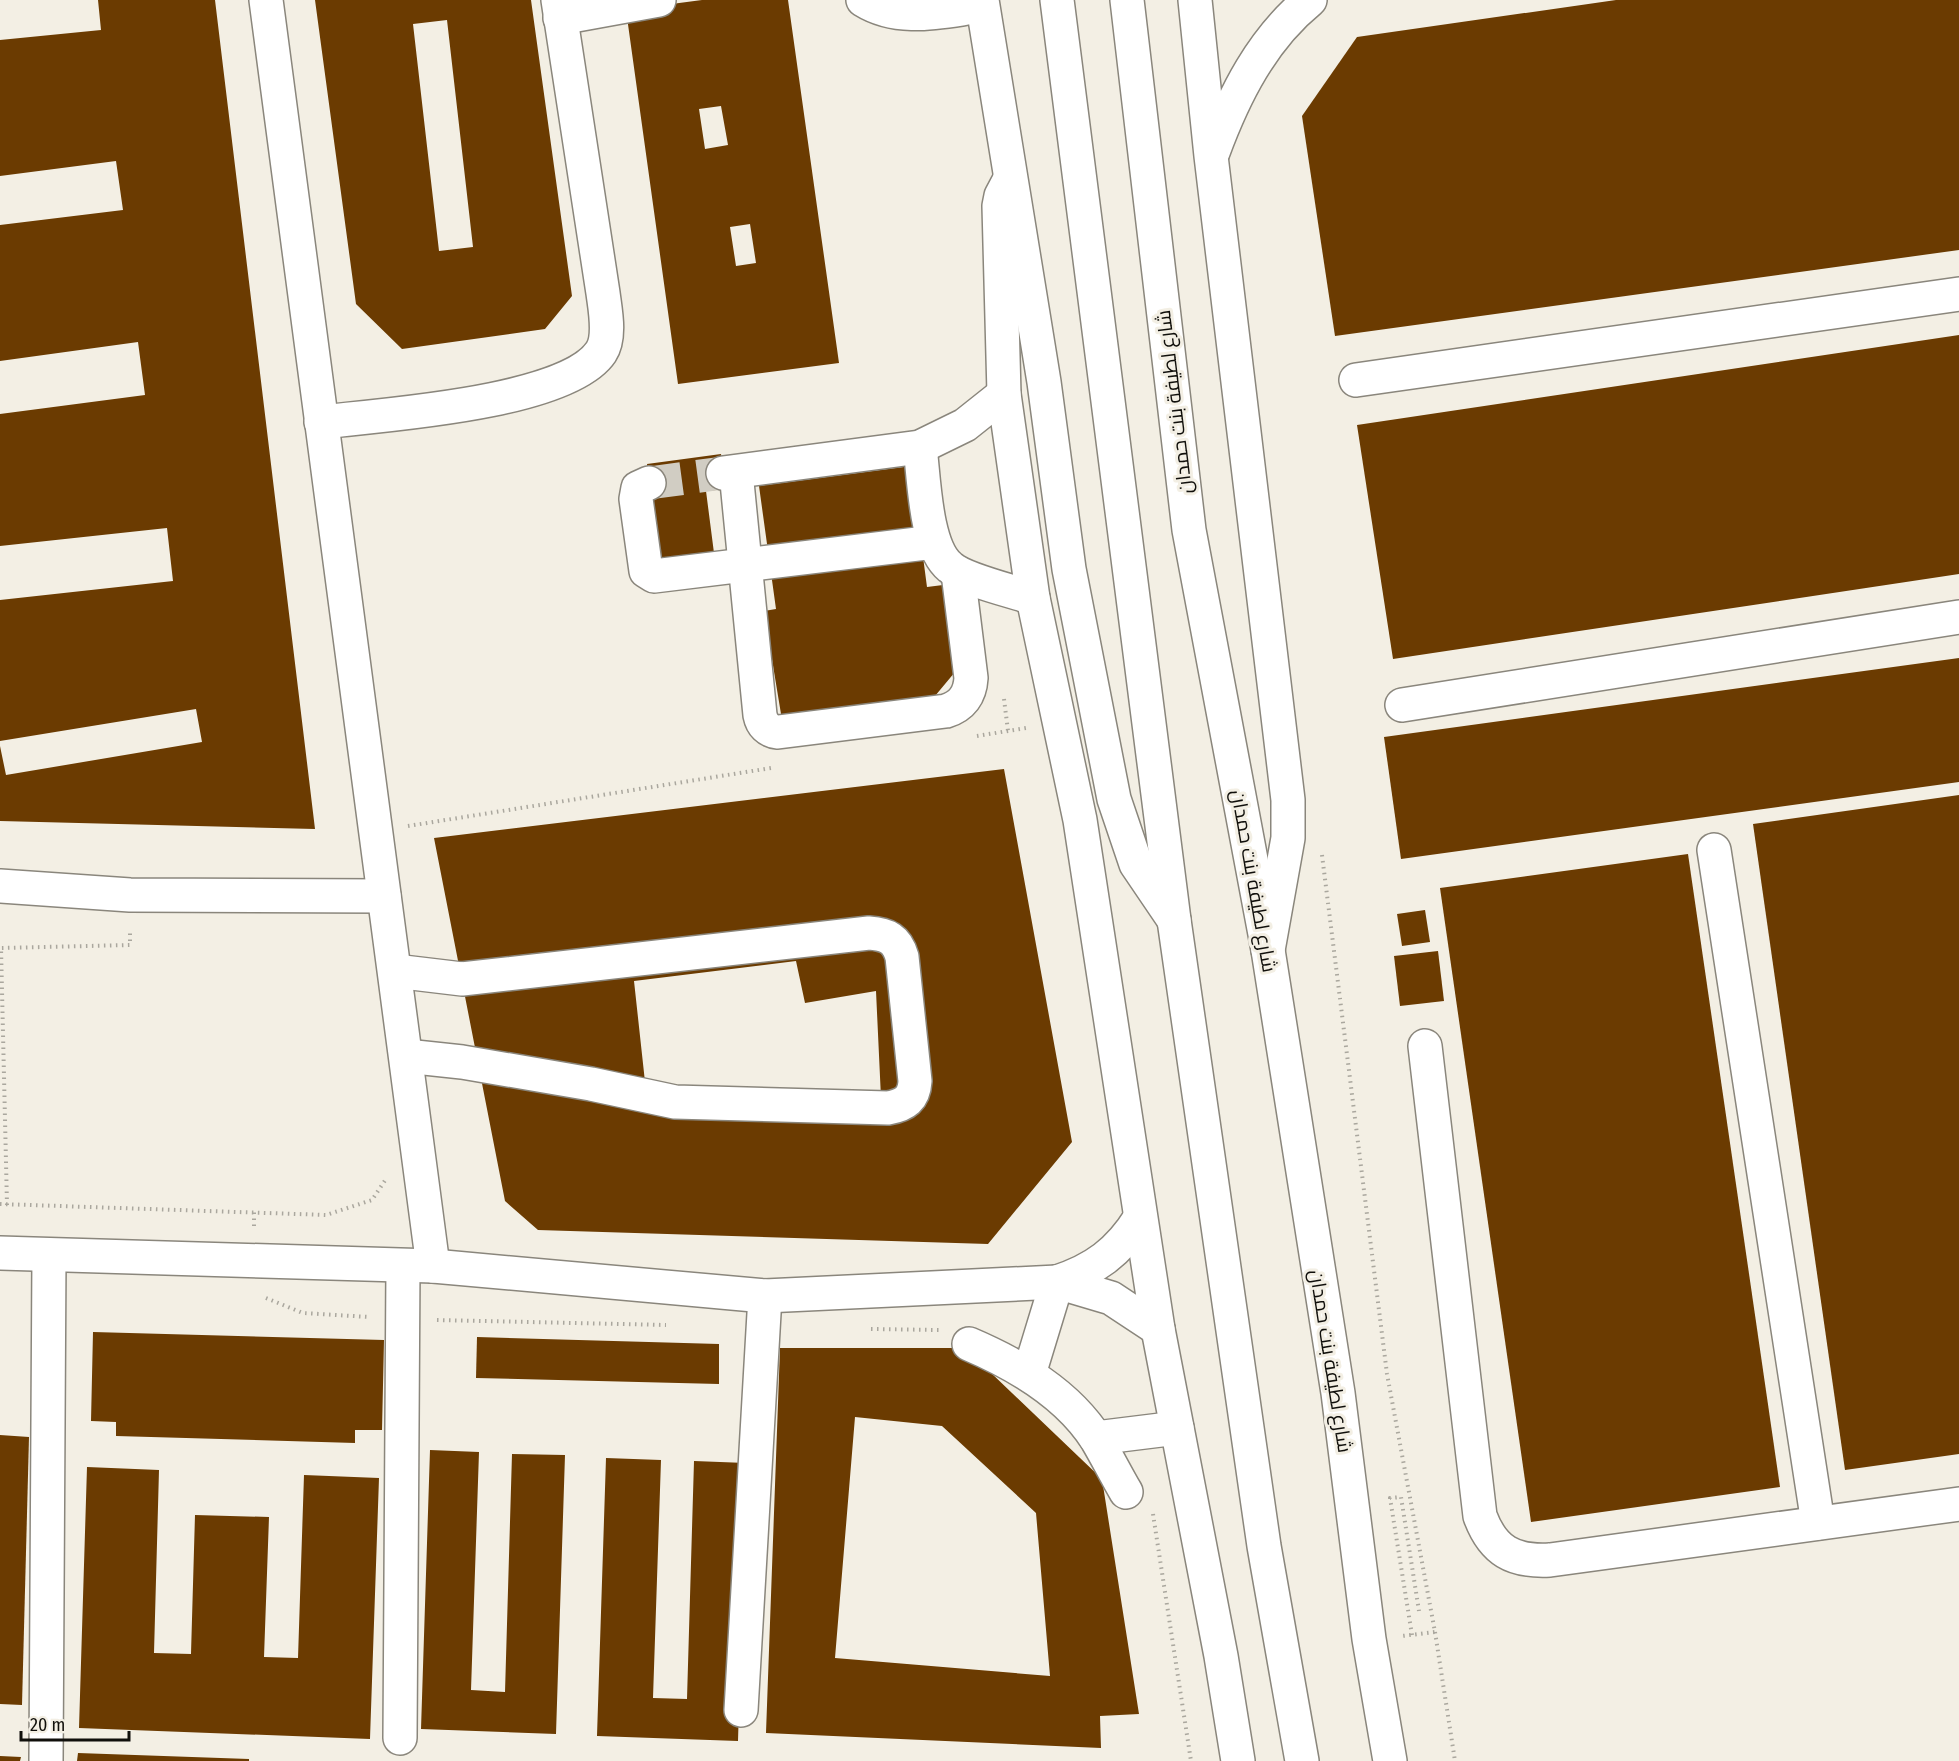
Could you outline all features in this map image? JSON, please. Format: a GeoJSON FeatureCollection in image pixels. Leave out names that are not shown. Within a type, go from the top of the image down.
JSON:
{"type":"FeatureCollection","features":[{"type":"Feature","properties":{"kind":"street"},"geometry":{"type":"LineString","coordinates":[[266,0],[415,1132],[418,1266],[400,1738]]}},
{"type":"Feature","properties":{"kind":"street"},"geometry":{"type":"LineString","coordinates":[[321,422],[435,410],[546,386],[577,374],[602,351],[606,334],[603,293],[559,9],[659,0]]}},
{"type":"Feature","properties":{"kind":"street"},"geometry":{"type":"LineString","coordinates":[[863,0],[894,14],[914,15],[982,3],[1044,382],[1069,569],[1114,800],[1136,864],[1174,920]]}},
{"type":"Feature","properties":{"kind":"street"},"geometry":{"type":"LineString","coordinates":[[1057,0],[1174,920],[1262,1535],[1302,1761]]}},
{"type":"Feature","properties":{"kind":"street","name":"شارع لطيفة بنت حمدان"},"geometry":{"type":"LineString","coordinates":[[1127,0],[1189,530],[1268,950],[1338,1393],[1369,1639],[1390,1761]]}},
{"type":"Feature","properties":{"kind":"street"},"geometry":{"type":"LineString","coordinates":[[1195,0],[1211,156],[1285,762],[1288,838],[1268,950]]}},
{"type":"Feature","properties":{"kind":"street"},"geometry":{"type":"LineString","coordinates":[[1211,156],[1236,96],[1253,67],[1292,15],[1310,0]]}},
{"type":"Feature","properties":{"kind":"street"},"geometry":{"type":"LineString","coordinates":[[1010,179],[1000,196],[999,206],[1004,394],[1033,598],[1060,722],[1095,910],[1158,1329],[1221,1656],[1238,1761]]}},
{"type":"Feature","properties":{"kind":"street"},"geometry":{"type":"LineString","coordinates":[[1356,380],[1959,294]]}},
{"type":"Feature","properties":{"kind":"street"},"geometry":{"type":"LineString","coordinates":[[958,573],[971,678],[970,687],[962,703],[946,711],[778,732],[765,727],[760,715],[745,566],[730,473],[920,447],[965,425],[1004,394]]}},
{"type":"Feature","properties":{"kind":"street"},"geometry":{"type":"LineString","coordinates":[[920,447],[934,542],[943,560],[958,573],[1033,598]]}},
{"type":"Feature","properties":{"kind":"street"},"geometry":{"type":"LineString","coordinates":[[650,483],[638,488],[636,496],[648,573],[657,576],[934,542]]}},
{"type":"Feature","properties":{"kind":"street"},"geometry":{"type":"LineString","coordinates":[[1402,705],[1959,617]]}},
{"type":"Feature","properties":{"kind":"street"},"geometry":{"type":"LineString","coordinates":[[1714,850],[1818,1523]]}},
{"type":"Feature","properties":{"kind":"street"},"geometry":{"type":"LineString","coordinates":[[0,886],[130,895],[384,896]]}},
{"type":"Feature","properties":{"kind":"street"},"geometry":{"type":"LineString","coordinates":[[395,971],[462,979],[869,933],[882,934],[892,939],[902,957],[915,1081],[912,1096],[906,1102],[888,1108],[675,1102],[591,1084],[462,1062],[406,1056]]}},
{"type":"Feature","properties":{"kind":"street"},"geometry":{"type":"LineString","coordinates":[[1425,1046],[1480,1516],[1486,1533],[1498,1547],[1515,1557],[1532,1561],[1959,1504]]}},
{"type":"Feature","properties":{"kind":"street"},"geometry":{"type":"LineString","coordinates":[[0,1253],[418,1266],[765,1296],[1057,1282],[1087,1270],[1114,1253],[1140,1218]]}},
{"type":"Feature","properties":{"kind":"street"},"geometry":{"type":"LineString","coordinates":[[46,1761],[49,1255]]}},
{"type":"Feature","properties":{"kind":"street"},"geometry":{"type":"LineString","coordinates":[[1057,1282],[1111,1298],[1158,1329]]}},
{"type":"Feature","properties":{"kind":"street"},"geometry":{"type":"LineString","coordinates":[[1029,1374],[1057,1282]]}},
{"type":"Feature","properties":{"kind":"street"},"geometry":{"type":"LineString","coordinates":[[741,1710],[765,1296]]}},
{"type":"Feature","properties":{"kind":"street"},"geometry":{"type":"LineString","coordinates":[[969,1344],[1029,1374],[1054,1393],[1096,1438],[1126,1492]]}},
{"type":"Feature","properties":{"kind":"street"},"geometry":{"type":"LineString","coordinates":[[1096,1438],[1177,1428]]}},
{"type":"Feature","properties":{"kind":"path"},"geometry":{"type":"LineString","coordinates":[[973,736],[1060,722]]}},
{"type":"Feature","properties":{"kind":"path"},"geometry":{"type":"LineString","coordinates":[[375,832],[773,768]]}},
{"type":"Feature","properties":{"kind":"path"},"geometry":{"type":"LineString","coordinates":[[1288,838],[1320,832],[1388,1374],[1435,1632],[1455,1761]]}},
{"type":"Feature","properties":{"kind":"path"},"geometry":{"type":"LineString","coordinates":[[7,1204],[1,948],[130,945],[130,895]]}},
{"type":"Feature","properties":{"kind":"path"},"geometry":{"type":"LineString","coordinates":[[0,1204],[326,1215],[372,1200],[415,1132]]}},
{"type":"Feature","properties":{"kind":"path"},"geometry":{"type":"LineString","coordinates":[[1419,1611],[1401,1497],[1390,1498],[1412,1635],[1435,1632]]}},
{"type":"Feature","properties":{"kind":"building"},"geometry":{"type":"Polygon","coordinates":[[[98,0],[215,0],[315,829],[0,821],[0,746],[6,775],[202,742],[196,709],[0,741],[0,600],[173,581],[167,528],[0,546],[0,414],[145,395],[138,342],[0,361],[0,225],[123,210],[116,161],[0,176],[0,40],[101,30],[98,0]]]}},
{"type":"Feature","properties":{"kind":"building"},"geometry":{"type":"Polygon","coordinates":[[[315,0],[531,0],[572,296],[545,329],[402,349],[356,304],[315,0]],[[447,20],[413,24],[439,251],[473,247],[447,20]]]}},
{"type":"Feature","properties":{"kind":"building"},"geometry":{"type":"Polygon","coordinates":[[[702,0],[788,0],[839,363],[678,384],[626,10],[702,0]],[[721,106],[699,109],[705,149],[728,145],[721,106]],[[750,224],[730,227],[736,266],[756,263],[750,224]]]}},
{"type":"Feature","properties":{"kind":"building"},"geometry":{"type":"Polygon","coordinates":[[[1616,0],[1959,0],[1959,250],[1335,336],[1302,116],[1357,37],[1616,0]]]}},
{"type":"Feature","properties":{"kind":"building"},"geometry":{"type":"Polygon","coordinates":[[[1959,335],[1959,574],[1393,659],[1357,425],[1959,335]]]}},
{"type":"Feature","properties":{"kind":"building"},"geometry":{"type":"Polygon","coordinates":[[[721,454],[726,489],[706,491],[714,553],[660,560],[647,464],[721,454]]]}},
{"type":"Feature","properties":{"kind":"building"},"geometry":{"type":"Polygon","coordinates":[[[911,466],[927,587],[943,585],[955,672],[930,702],[782,720],[764,611],[776,609],[759,486],[911,466]]]}},
{"type":"Feature","properties":{"kind":"building"},"geometry":{"type":"Polygon","coordinates":[[[1959,658],[1959,782],[1401,859],[1384,737],[1959,658]]]}},
{"type":"Feature","properties":{"kind":"building"},"geometry":{"type":"Polygon","coordinates":[[[1004,769],[1072,1142],[988,1244],[538,1230],[505,1201],[434,838],[1004,769]],[[796,961],[634,981],[646,1091],[881,1098],[876,991],[805,1003],[796,961]]]}},
{"type":"Feature","properties":{"kind":"building"},"geometry":{"type":"Polygon","coordinates":[[[1959,795],[1959,1454],[1845,1470],[1753,824],[1959,795]]]}},
{"type":"Feature","properties":{"kind":"building"},"geometry":{"type":"Polygon","coordinates":[[[1688,854],[1780,1487],[1531,1522],[1440,888],[1688,854]]]}},
{"type":"Feature","properties":{"kind":"building"},"geometry":{"type":"Polygon","coordinates":[[[1425,910],[1430,942],[1402,946],[1397,914],[1425,910]]]}},
{"type":"Feature","properties":{"kind":"building"},"geometry":{"type":"Polygon","coordinates":[[[1438,951],[1444,1001],[1400,1006],[1394,956],[1438,951]]]}},
{"type":"Feature","properties":{"kind":"building"},"geometry":{"type":"Polygon","coordinates":[[[93,1332],[384,1340],[382,1430],[355,1430],[355,1443],[116,1436],[116,1422],[91,1421],[93,1332]]]}},
{"type":"Feature","properties":{"kind":"building"},"geometry":{"type":"Polygon","coordinates":[[[477,1337],[719,1344],[719,1384],[476,1378],[477,1337]]]}},
{"type":"Feature","properties":{"kind":"building"},"geometry":{"type":"Polygon","coordinates":[[[780,1348],[965,1348],[1102,1479],[1139,1714],[1100,1716],[1101,1748],[766,1733],[780,1348]],[[855,1417],[835,1658],[1050,1676],[1036,1513],[942,1426],[855,1417]]]}},
{"type":"Feature","properties":{"kind":"building"},"geometry":{"type":"Polygon","coordinates":[[[0,1435],[29,1437],[22,1705],[0,1704],[0,1435]]]}},
{"type":"Feature","properties":{"kind":"building"},"geometry":{"type":"Polygon","coordinates":[[[430,1450],[479,1452],[471,1690],[505,1692],[512,1454],[565,1455],[556,1734],[421,1729],[430,1450]]]}},
{"type":"Feature","properties":{"kind":"building"},"geometry":{"type":"Polygon","coordinates":[[[606,1458],[661,1460],[653,1698],[687,1699],[694,1461],[746,1463],[738,1741],[597,1736],[606,1458]]]}},
{"type":"Feature","properties":{"kind":"building"},"geometry":{"type":"Polygon","coordinates":[[[87,1467],[159,1470],[154,1653],[191,1654],[195,1515],[269,1517],[264,1657],[298,1658],[304,1475],[379,1478],[370,1739],[79,1728],[87,1467]]]}},
{"type":"Feature","properties":{"kind":"building"},"geometry":{"type":"Polygon","coordinates":[[[78,1753],[249,1759],[249,1761],[77,1761],[78,1753]]]}},
{"type":"Feature","properties":{"kind":"building"},"geometry":{"type":"Polygon","coordinates":[[[0,1756],[21,1757],[20,1761],[0,1761],[0,1756]]]}},
{"type":"Feature","properties":{"kind":"tunnel"},"geometry":{"type":"LineString","coordinates":[[649,483],[723,473]]}}]}
